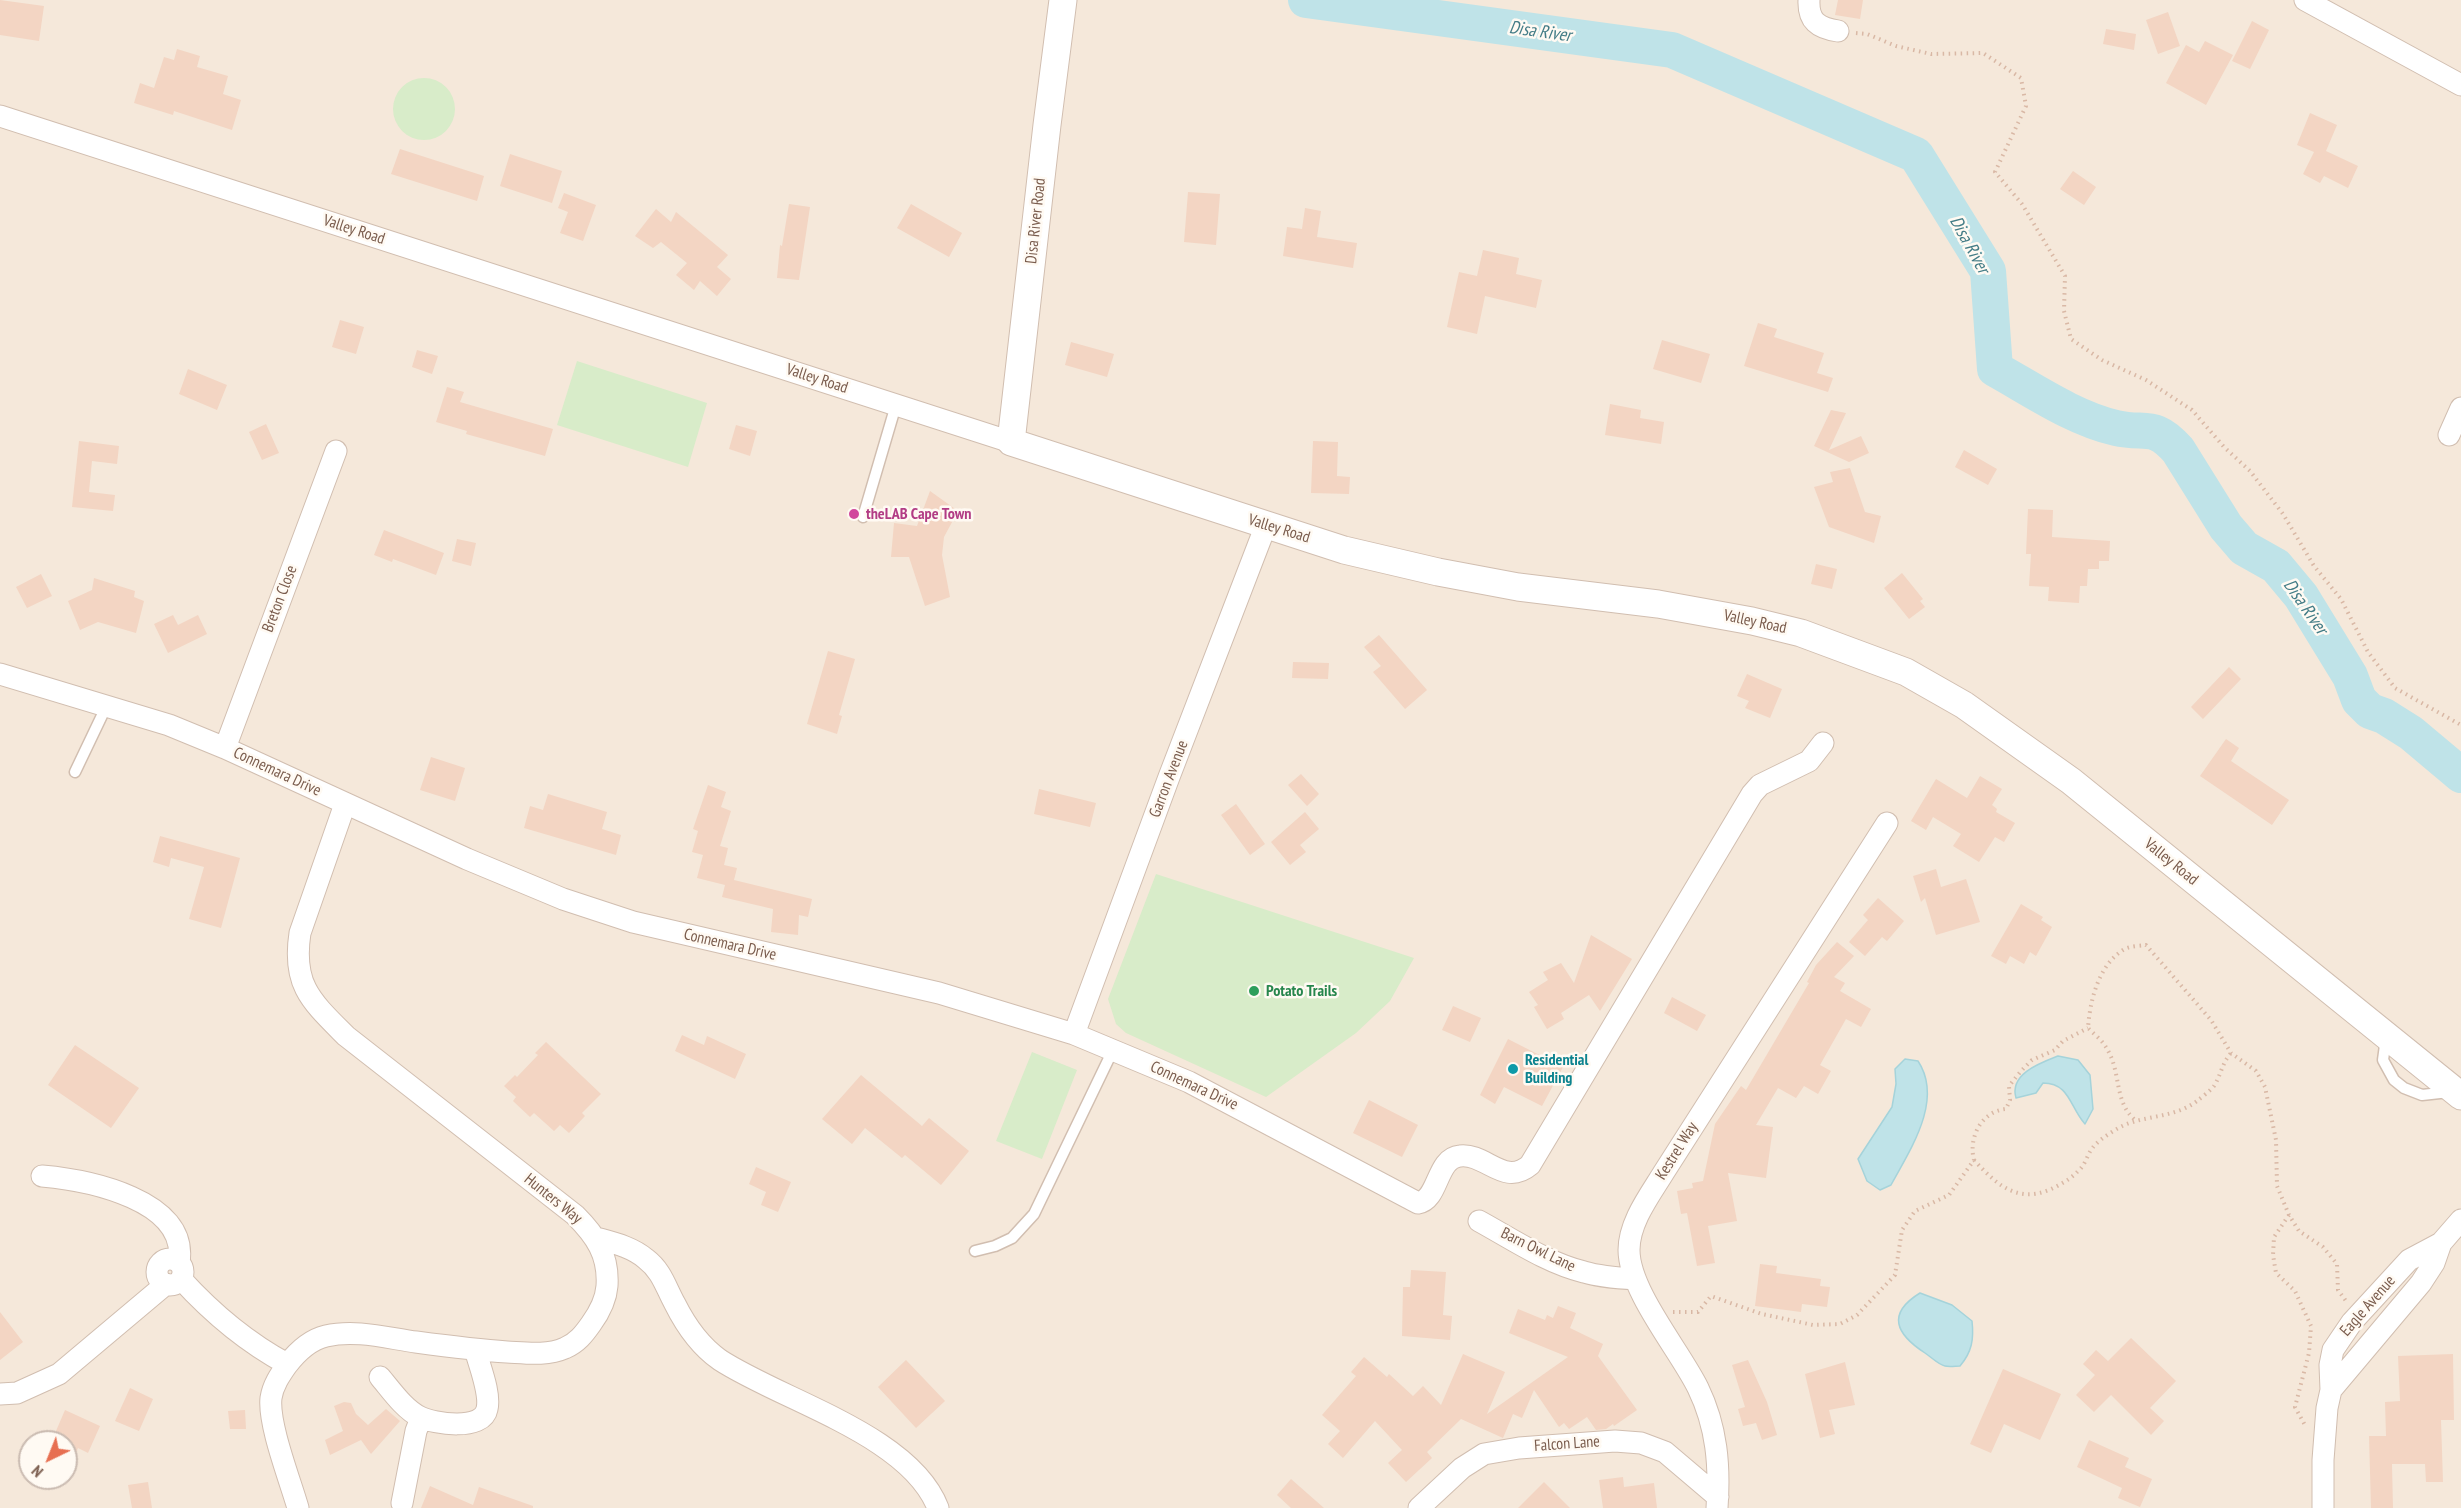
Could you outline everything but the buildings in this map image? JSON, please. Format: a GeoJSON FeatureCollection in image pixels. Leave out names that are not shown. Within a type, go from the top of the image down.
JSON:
{"type":"FeatureCollection","features":[{"type":"Feature","properties":{"kind":"street"},"geometry":{"type":"LineString","coordinates":[[1809,0],[1809,10],[1816,25],[1838,31]]}},
{"type":"Feature","properties":{"kind":"street"},"geometry":{"type":"LineString","coordinates":[[2305,0],[2461,85]]}},
{"type":"Feature","properties":{"kind":"street","name":"Disa River Road"},"geometry":{"type":"LineString","coordinates":[[1011,442],[1063,4]]}},
{"type":"Feature","properties":{"kind":"street","name":"Valley Road"},"geometry":{"type":"LineString","coordinates":[[0,116],[1344,550],[1438,572],[1518,587],[1658,604],[1752,621],[1801,633],[1906,672],[1964,705],[2071,782],[2458,1093]]}},
{"type":"Feature","properties":{"kind":"street"},"geometry":{"type":"LineString","coordinates":[[2449,435],[2461,408]]}},
{"type":"Feature","properties":{"kind":"street","name":"Breton Close"},"geometry":{"type":"LineString","coordinates":[[225,748],[336,451]]}},
{"type":"Feature","properties":{"kind":"street","name":"Garron Avenue"},"geometry":{"type":"LineString","coordinates":[[1074,1035],[1169,777],[1266,525]]}},
{"type":"Feature","properties":{"kind":"street","name":"Connemara Drive"},"geometry":{"type":"LineString","coordinates":[[0,674],[169,725],[563,899],[633,922],[939,993],[1074,1035],[1189,1082],[1415,1203],[1422,1203],[1428,1197],[1449,1162],[1460,1156],[1509,1173],[1520,1172],[1530,1165],[1752,794],[1760,785],[1809,761],[1823,743]]}},
{"type":"Feature","properties":{"kind":"street","name":"Hunters Way"},"geometry":{"type":"LineString","coordinates":[[298,1508],[271,1412],[271,1397],[275,1384],[287,1364],[300,1350],[324,1336],[351,1332],[475,1349],[542,1353],[566,1348],[577,1341],[597,1316],[607,1292],[608,1274],[605,1258],[596,1238],[575,1215],[346,1036],[310,998],[298,966],[297,950],[300,933],[345,804]]}},
{"type":"Feature","properties":{"kind":"street","name":"Kestrel Way"},"geometry":{"type":"LineString","coordinates":[[1717,1503],[1717,1448],[1710,1418],[1698,1388],[1635,1279],[1629,1249],[1637,1218],[1736,1057],[1887,823]]}},
{"type":"Feature","properties":{"kind":"street"},"geometry":{"type":"LineString","coordinates":[[0,1394],[17,1393],[59,1374],[176,1275],[181,1249],[179,1240],[162,1215],[126,1194],[96,1185],[42,1176]]}},
{"type":"Feature","properties":{"kind":"street","name":"Barn Owl Lane"},"geometry":{"type":"LineString","coordinates":[[1479,1221],[1568,1267],[1586,1273],[1635,1279]]}},
{"type":"Feature","properties":{"kind":"street","name":"Eagle Avenue"},"geometry":{"type":"LineString","coordinates":[[2324,1508],[2324,1438],[2331,1390],[2330,1365],[2333,1350],[2361,1312],[2409,1260],[2450,1233]]}},
{"type":"Feature","properties":{"kind":"street","name":"Eagle Avenue"},"geometry":{"type":"LineString","coordinates":[[2331,1390],[2421,1283],[2450,1233]]}},
{"type":"Feature","properties":{"kind":"street"},"geometry":{"type":"LineString","coordinates":[[596,1238],[624,1246],[640,1254],[654,1265],[690,1331],[710,1353],[901,1458],[928,1487],[938,1508]]}},
{"type":"Feature","properties":{"kind":"street"},"geometry":{"type":"LineString","coordinates":[[176,1275],[246,1337],[266,1353],[287,1364]]}},
{"type":"Feature","properties":{"kind":"street"},"geometry":{"type":"LineString","coordinates":[[380,1377],[409,1410],[421,1418],[470,1424],[484,1417],[488,1409],[487,1391],[475,1349]]}},
{"type":"Feature","properties":{"kind":"street"},"geometry":{"type":"LineString","coordinates":[[402,1503],[416,1431],[421,1418]]}},
{"type":"Feature","properties":{"kind":"street","name":"Falcon Lane"},"geometry":{"type":"LineString","coordinates":[[1419,1508],[1462,1467],[1484,1454],[1519,1448],[1615,1441],[1641,1443],[1665,1452],[1717,1503]]}},
{"type":"Feature","properties":{"kind":"lane"},"geometry":{"type":"LineString","coordinates":[[862,517],[896,405]]}},
{"type":"Feature","properties":{"kind":"lane"},"geometry":{"type":"LineString","coordinates":[[75,772],[107,705]]}},
{"type":"Feature","properties":{"kind":"lane"},"geometry":{"type":"LineString","coordinates":[[975,1251],[1012,1238],[1034,1214],[1113,1050]]}},
{"type":"Feature","properties":{"kind":"path"},"geometry":{"type":"LineString","coordinates":[[1838,31],[1867,34],[1896,46],[1931,54],[1983,53],[2021,78],[2026,106],[2007,142],[1995,172],[2022,204],[2065,276],[2064,311],[2071,339],[2102,360],[2146,380],[2192,410],[2224,447],[2250,471],[2283,514],[2314,566],[2341,599],[2368,652],[2395,688],[2461,725]]}},
{"type":"Feature","properties":{"kind":"path"},"geometry":{"type":"LineString","coordinates":[[2134,1119],[2127,1113],[2122,1102],[2108,1049],[2088,1028],[2090,1005],[2107,964],[2124,949],[2146,945],[2211,1020],[2231,1053],[2256,1071],[2265,1087],[2276,1140],[2277,1186],[2289,1215],[2299,1231],[2323,1247],[2337,1264],[2338,1290],[2347,1303],[2361,1312]]}},
{"type":"Feature","properties":{"kind":"path"},"geometry":{"type":"LineString","coordinates":[[2088,1028],[2063,1041],[2055,1050],[2032,1060],[2009,1086],[2010,1100],[2006,1109],[1995,1110],[1982,1121],[1972,1150],[1974,1160],[1991,1179],[2012,1192],[2034,1196],[2064,1183],[2081,1169],[2099,1140],[2134,1119],[2151,1119],[2176,1113],[2195,1102],[2214,1086],[2223,1063],[2231,1053]]}},
{"type":"Feature","properties":{"kind":"path"},"geometry":{"type":"LineString","coordinates":[[1655,1315],[1684,1311],[1698,1312],[1711,1296],[1762,1314],[1813,1325],[1840,1324],[1857,1315],[1894,1275],[1902,1230],[1915,1211],[1949,1195],[1974,1160]]}},
{"type":"Feature","properties":{"kind":"path"},"geometry":{"type":"LineString","coordinates":[[2289,1215],[2274,1237],[2276,1273],[2295,1291],[2311,1326],[2309,1353],[2295,1407],[2305,1425],[2316,1436],[2324,1438]]}},
{"type":"Feature","properties":{"kind":"shaded area"},"geometry":{"type":"Polygon","coordinates":[[[0,0],[2461,0],[2461,1508],[0,1508],[0,0]]]}},
{"type":"Feature","properties":{"kind":"green space"},"geometry":{"type":"Polygon","coordinates":[[[418,78],[430,78],[446,87],[453,97],[455,109],[453,121],[446,131],[430,140],[418,140],[407,135],[398,126],[393,115],[393,103],[398,92],[407,83],[418,78]]]}},
{"type":"Feature","properties":{"kind":"green space"},"geometry":{"type":"Polygon","coordinates":[[[577,361],[707,403],[688,467],[557,425],[577,361]]]}},
{"type":"Feature","properties":{"kind":"green space","name":"Potato Trails"},"geometry":{"type":"Polygon","coordinates":[[[1156,874],[1414,958],[1390,1001],[1356,1033],[1266,1097],[1126,1033],[1116,1024],[1108,999],[1156,874]]]}},
{"type":"Feature","properties":{"kind":"green space"},"geometry":{"type":"Polygon","coordinates":[[[1032,1052],[1077,1070],[1042,1159],[996,1141],[1032,1052]]]}},
{"type":"Feature","properties":{"kind":"water"},"geometry":{"type":"Polygon","coordinates":[[[2058,1056],[2078,1060],[2090,1075],[2093,1109],[2085,1124],[2064,1092],[2052,1084],[2043,1083],[2036,1093],[2016,1098],[2015,1090],[2021,1076],[2035,1066],[2058,1056]]]}},
{"type":"Feature","properties":{"kind":"water"},"geometry":{"type":"Polygon","coordinates":[[[1905,1059],[1918,1061],[1925,1076],[1926,1108],[1915,1141],[1891,1185],[1880,1190],[1867,1181],[1858,1159],[1892,1107],[1896,1084],[1895,1069],[1905,1059]]]}},
{"type":"Feature","properties":{"kind":"water"},"geometry":{"type":"Polygon","coordinates":[[[1920,1293],[1952,1305],[1972,1321],[1971,1345],[1960,1366],[1940,1364],[1915,1346],[1902,1331],[1899,1316],[1902,1309],[1920,1293]]]}},
{"type":"Feature","properties":{"kind":"waterway","name":"Disa River"},"geometry":{"type":"LineString","coordinates":[[1306,0],[1672,50],[1916,155],[1988,271],[1995,369],[2084,418],[2116,428],[2149,431],[2169,441],[2178,450],[2226,527],[2244,548],[2276,566],[2301,596],[2350,676],[2359,700],[2370,711],[2384,716],[2411,733],[2461,775]]}},
{"type":"Feature","properties":{"kind":"place","name":"theLAB Cape Town"},"geometry":{"type":"Point","coordinates":[854,514]}},
{"type":"Feature","properties":{"kind":"place","name":"Potato Trails"},"geometry":{"type":"Point","coordinates":[1254,991]}},
{"type":"Feature","properties":{"kind":"place","name":"Residential Building"},"geometry":{"type":"Point","coordinates":[1513,1069]}}]}
